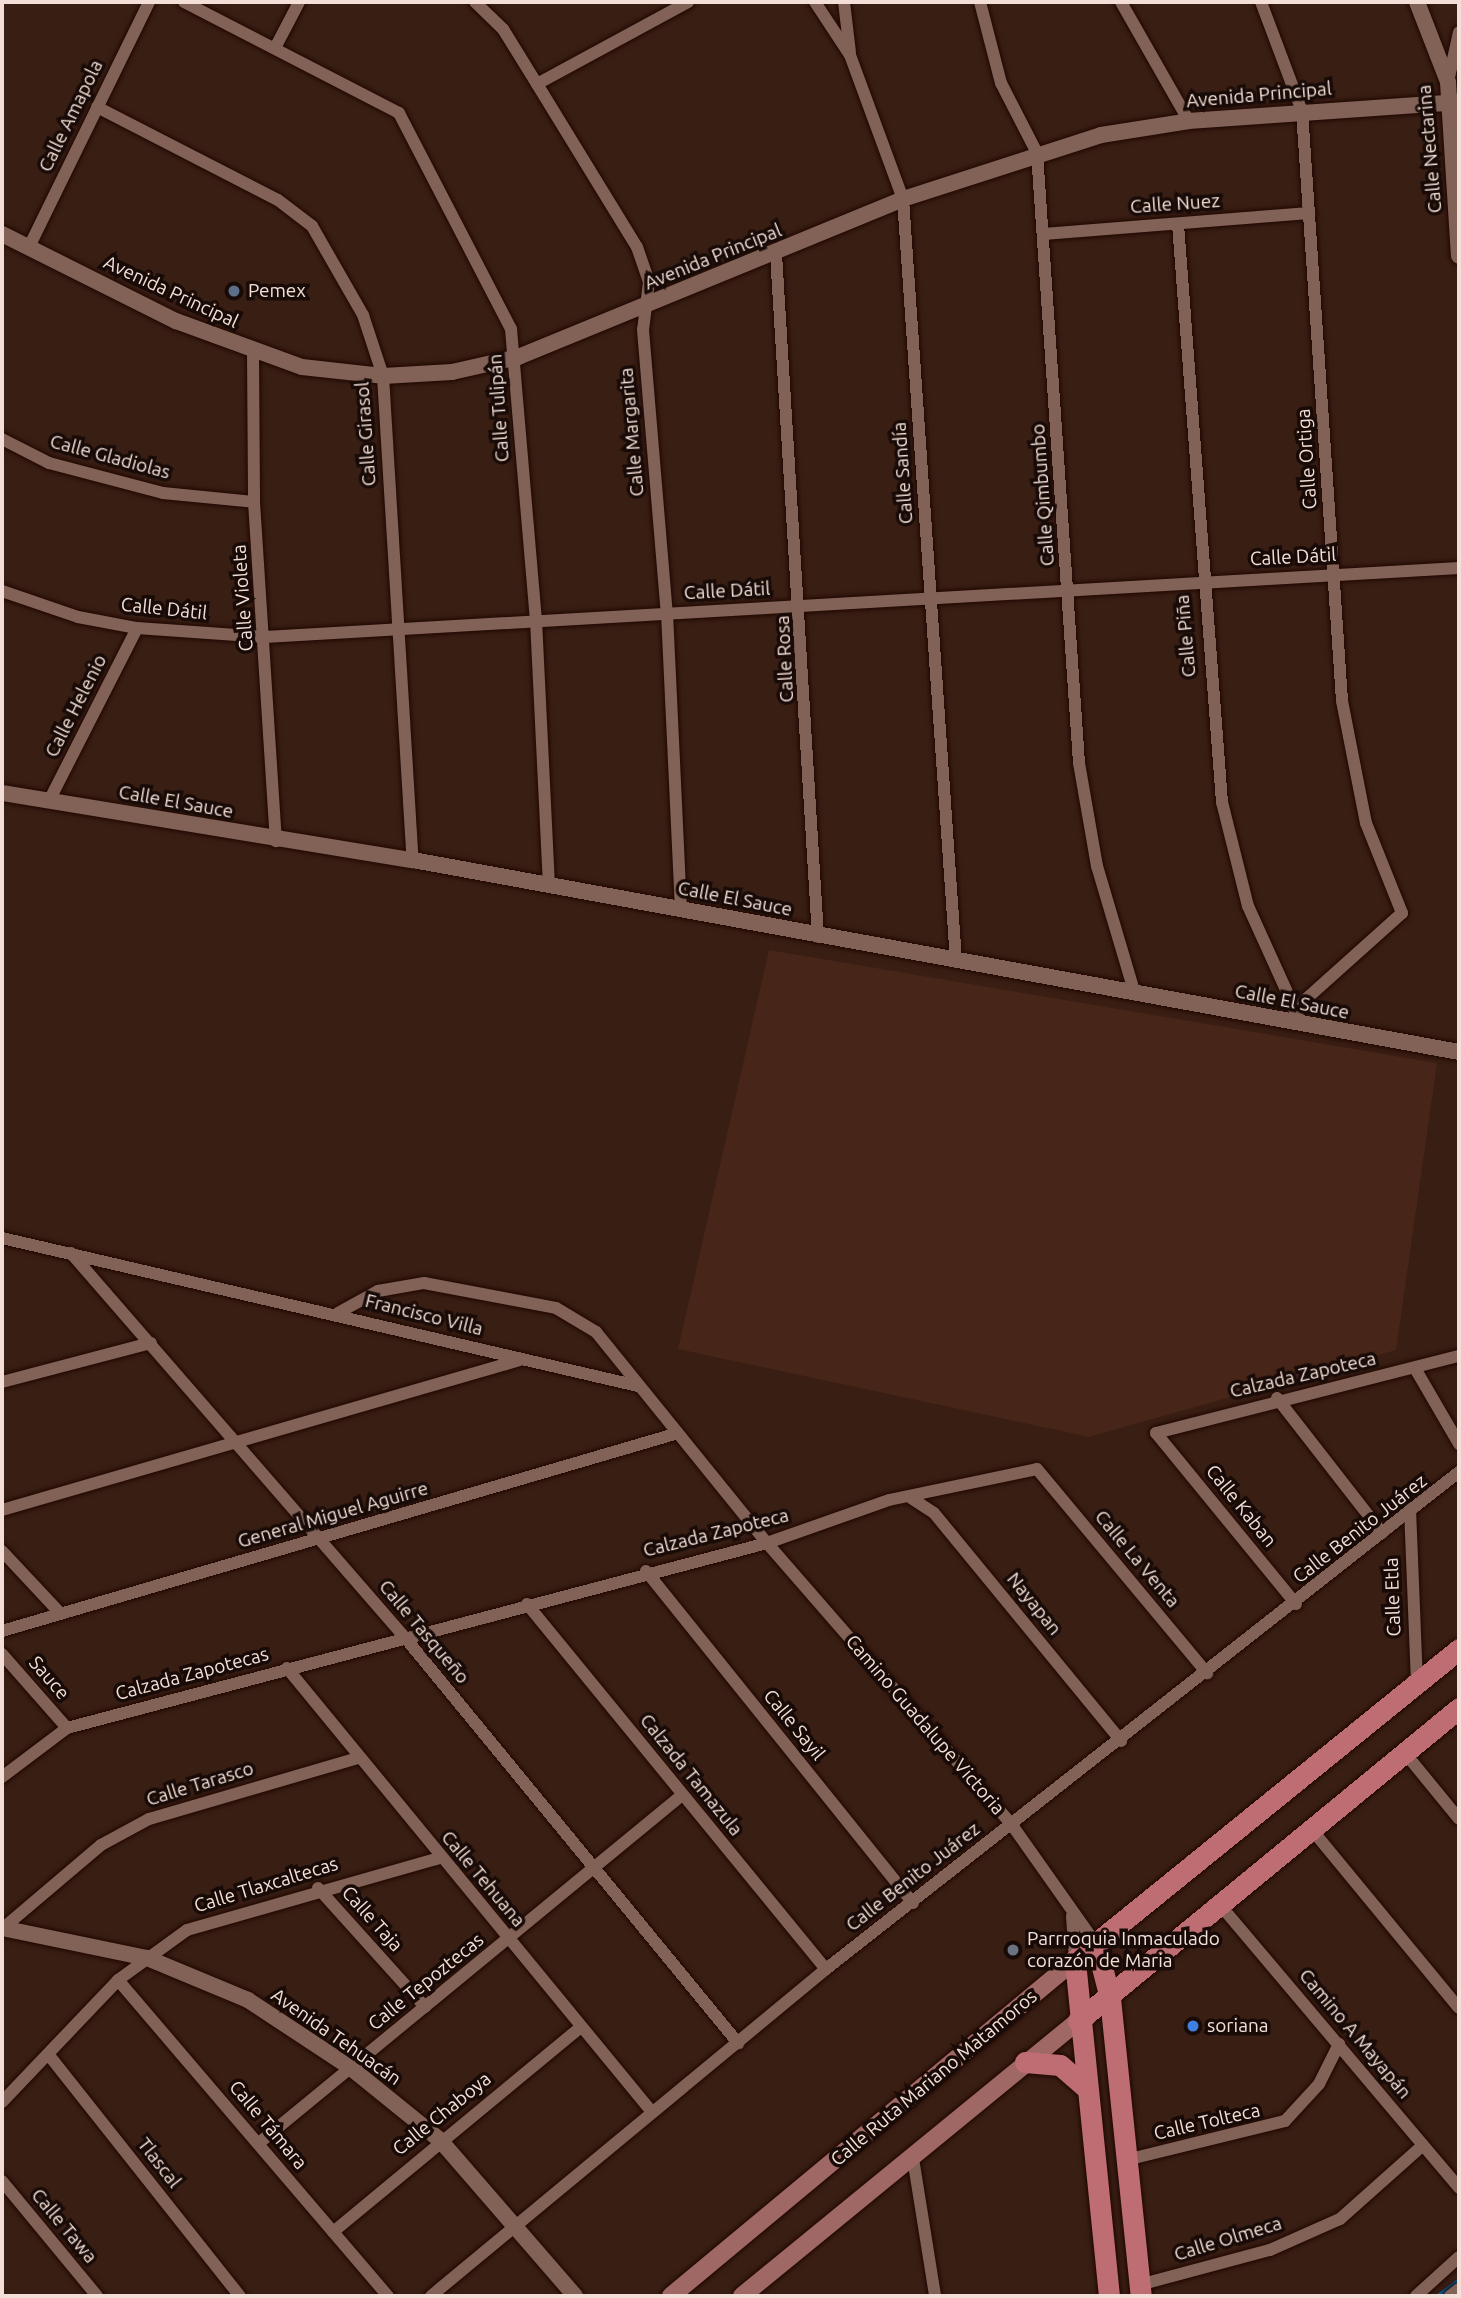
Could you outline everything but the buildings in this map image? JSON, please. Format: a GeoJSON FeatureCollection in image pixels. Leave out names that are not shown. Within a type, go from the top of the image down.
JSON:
{"type":"FeatureCollection","features":[{"type":"Feature","properties":{"kind":"main road","name":"Calle Ruta Mariano Matamoros"},"geometry":{"type":"LineString","coordinates":[[671,2296],[1075,1961],[1459,1649]]}},
{"type":"Feature","properties":{"kind":"main road"},"geometry":{"type":"LineString","coordinates":[[742,2296],[913,2158],[1025,2062],[1110,1998],[1459,1709]]}},
{"type":"Feature","properties":{"kind":"main road","name":"Camino Guadalupe Victoria"},"geometry":{"type":"LineString","coordinates":[[1096,1944],[1110,1998],[1140,2290]]}},
{"type":"Feature","properties":{"kind":"main road","name":"Camino Guadalupe Victoria"},"geometry":{"type":"LineString","coordinates":[[1075,1961],[1077,2021],[1109,2296]]}},
{"type":"Feature","properties":{"kind":"main road"},"geometry":{"type":"LineString","coordinates":[[1025,2062],[1060,2065],[1086,2088]]}},
{"type":"Feature","properties":{"kind":"street","name":"Calle Amapola"},"geometry":{"type":"LineString","coordinates":[[29,247],[149,2]]}},
{"type":"Feature","properties":{"kind":"street","name":"Calle Tulipán"},"geometry":{"type":"LineString","coordinates":[[184,2],[399,113],[511,329],[518,357],[536,620],[549,886]]}},
{"type":"Feature","properties":{"kind":"street"},"geometry":{"type":"LineString","coordinates":[[275,48],[299,2]]}},
{"type":"Feature","properties":{"kind":"street","name":"Calle Margarita"},"geometry":{"type":"LineString","coordinates":[[475,2],[503,29],[537,83],[637,247],[649,282],[645,307],[667,613],[681,909]]}},
{"type":"Feature","properties":{"kind":"street"},"geometry":{"type":"LineString","coordinates":[[537,83],[688,2]]}},
{"type":"Feature","properties":{"kind":"street","name":"Calle Sandía"},"geometry":{"type":"LineString","coordinates":[[815,2],[850,55],[903,200],[956,961]]}},
{"type":"Feature","properties":{"kind":"street"},"geometry":{"type":"LineString","coordinates":[[844,2],[850,55]]}},
{"type":"Feature","properties":{"kind":"street","name":"Calle Qimbumbo"},"geometry":{"type":"LineString","coordinates":[[980,2],[1001,83],[1037,153],[1079,763],[1097,866],[1134,991]]}},
{"type":"Feature","properties":{"kind":"street"},"geometry":{"type":"LineString","coordinates":[[1121,2],[1189,121]]}},
{"type":"Feature","properties":{"kind":"street","name":"Calle Ortiga"},"geometry":{"type":"LineString","coordinates":[[1261,2],[1303,111],[1342,701],[1361,796],[1402,914],[1294,1010]]}},
{"type":"Feature","properties":{"kind":"street","name":"Calle Nectarina"},"geometry":{"type":"LineString","coordinates":[[1418,2],[1455,102],[1459,256]]}},
{"type":"Feature","properties":{"kind":"street"},"geometry":{"type":"LineString","coordinates":[[1448,82],[1459,32]]}},
{"type":"Feature","properties":{"kind":"street","name":"Avenida Principal"},"geometry":{"type":"LineString","coordinates":[[2,234],[253,352],[302,367],[383,376],[452,372],[518,357],[903,200],[1037,153],[1189,121],[1455,102]]}},
{"type":"Feature","properties":{"kind":"street","name":"Calle Girasol"},"geometry":{"type":"LineString","coordinates":[[97,107],[278,200],[312,226],[363,315],[383,376],[413,860]]}},
{"type":"Feature","properties":{"kind":"street","name":"Calle Nuez"},"geometry":{"type":"LineString","coordinates":[[1043,234],[1309,213]]}},
{"type":"Feature","properties":{"kind":"street","name":"Calle Piña"},"geometry":{"type":"LineString","coordinates":[[1178,224],[1200,582],[1222,802],[1248,906],[1294,1010],[1307,1029]]}},
{"type":"Feature","properties":{"kind":"street","name":"Calle Rosa"},"geometry":{"type":"LineString","coordinates":[[776,254],[802,606],[818,937]]}},
{"type":"Feature","properties":{"kind":"street","name":"Calle Violeta"},"geometry":{"type":"LineString","coordinates":[[253,352],[254,502],[265,636],[276,841]]}},
{"type":"Feature","properties":{"kind":"street","name":"Calle Gladiolas"},"geometry":{"type":"LineString","coordinates":[[2,439],[49,463],[163,494],[254,502]]}},
{"type":"Feature","properties":{"kind":"street","name":"Calle Dátil"},"geometry":{"type":"LineString","coordinates":[[3,594],[136,628],[265,636],[1459,568]]}},
{"type":"Feature","properties":{"kind":"street","name":"Calle Helenio"},"geometry":{"type":"LineString","coordinates":[[49,802],[136,628]]}},
{"type":"Feature","properties":{"kind":"street","name":"Calle El Sauce"},"geometry":{"type":"LineString","coordinates":[[2,793],[276,841],[413,860],[818,937],[1134,991],[1307,1029],[1459,1052]]}},
{"type":"Feature","properties":{"kind":"street","name":"Francisco Villa"},"geometry":{"type":"LineString","coordinates":[[2,1238],[338,1313],[520,1360],[638,1386]]}},
{"type":"Feature","properties":{"kind":"street","name":"Calle Tasqueño"},"geometry":{"type":"LineString","coordinates":[[71,1253],[240,1444],[407,1640],[738,2043]]}},
{"type":"Feature","properties":{"kind":"street"},"geometry":{"type":"LineString","coordinates":[[338,1313],[378,1291],[424,1283],[556,1308],[596,1332],[675,1434],[767,1543]]}},
{"type":"Feature","properties":{"kind":"street"},"geometry":{"type":"LineString","coordinates":[[2,1382],[151,1343]]}},
{"type":"Feature","properties":{"kind":"street","name":"Calzada Zapoteca"},"geometry":{"type":"LineString","coordinates":[[1156,1433],[1277,1398],[1416,1370],[1459,1356]]}},
{"type":"Feature","properties":{"kind":"street"},"geometry":{"type":"LineString","coordinates":[[2,1510],[240,1444],[520,1360]]}},
{"type":"Feature","properties":{"kind":"street"},"geometry":{"type":"LineString","coordinates":[[2,1368],[22,1375]]}},
{"type":"Feature","properties":{"kind":"street"},"geometry":{"type":"LineString","coordinates":[[1416,1370],[1459,1444]]}},
{"type":"Feature","properties":{"kind":"street"},"geometry":{"type":"LineString","coordinates":[[1277,1398],[1382,1532]]}},
{"type":"Feature","properties":{"kind":"street","name":"Calle Kaban"},"geometry":{"type":"LineString","coordinates":[[1156,1433],[1296,1604]]}},
{"type":"Feature","properties":{"kind":"street","name":"General Miguel Aguirre"},"geometry":{"type":"LineString","coordinates":[[2,1631],[322,1540],[675,1434]]}},
{"type":"Feature","properties":{"kind":"street","name":"Calzada Zapoteca"},"geometry":{"type":"LineString","coordinates":[[407,1640],[646,1570],[767,1543],[911,1498],[1037,1469]]}},
{"type":"Feature","properties":{"kind":"street","name":"Calle La Venta"},"geometry":{"type":"LineString","coordinates":[[1037,1469],[1208,1673]]}},
{"type":"Feature","properties":{"kind":"street","name":"Calle Benito Juárez"},"geometry":{"type":"LineString","coordinates":[[431,2296],[519,2227],[652,2112],[826,1969],[1296,1604],[1410,1509],[1431,1499],[1459,1472]]}},
{"type":"Feature","properties":{"kind":"street","name":"Nayapan"},"geometry":{"type":"LineString","coordinates":[[911,1498],[934,1513],[1121,1741]]}},
{"type":"Feature","properties":{"kind":"street","name":"Calle Etla"},"geometry":{"type":"LineString","coordinates":[[1410,1509],[1416,1684]]}},
{"type":"Feature","properties":{"kind":"street","name":"Camino Guadalupe Victoria"},"geometry":{"type":"LineString","coordinates":[[767,1543],[1012,1825],[1072,1916],[1096,1944]]}},
{"type":"Feature","properties":{"kind":"street"},"geometry":{"type":"LineString","coordinates":[[2,1551],[60,1613]]}},
{"type":"Feature","properties":{"kind":"street","name":"Calle Sayil"},"geometry":{"type":"LineString","coordinates":[[646,1570],[913,1903]]}},
{"type":"Feature","properties":{"kind":"street","name":"Calzada Tamazula"},"geometry":{"type":"LineString","coordinates":[[527,1604],[826,1969]]}},
{"type":"Feature","properties":{"kind":"street","name":"Calzada Zapotecas"},"geometry":{"type":"LineString","coordinates":[[2,1777],[67,1728],[287,1668],[407,1640]]}},
{"type":"Feature","properties":{"kind":"street","name":"Sauce"},"geometry":{"type":"LineString","coordinates":[[2,1654],[67,1728]]}},
{"type":"Feature","properties":{"kind":"street","name":"Calle Tehuana"},"geometry":{"type":"LineString","coordinates":[[287,1668],[578,2029],[652,2112]]}},
{"type":"Feature","properties":{"kind":"street"},"geometry":{"type":"LineString","coordinates":[[1405,1753],[1459,1819]]}},
{"type":"Feature","properties":{"kind":"street","name":"Calle Tarasco"},"geometry":{"type":"LineString","coordinates":[[2,1928],[102,1844],[149,1819],[357,1758]]}},
{"type":"Feature","properties":{"kind":"street","name":"Calle Tepoztecas"},"geometry":{"type":"LineString","coordinates":[[259,2143],[682,1796]]}},
{"type":"Feature","properties":{"kind":"street"},"geometry":{"type":"LineString","coordinates":[[1313,1831],[1459,2008]]}},
{"type":"Feature","properties":{"kind":"street","name":"Calle Tlaxcaltecas"},"geometry":{"type":"LineString","coordinates":[[2,2102],[118,1980],[205,1921],[318,1888],[439,1858]]}},
{"type":"Feature","properties":{"kind":"street","name":"Calle Taja"},"geometry":{"type":"LineString","coordinates":[[318,1888],[425,2007]]}},
{"type":"Feature","properties":{"kind":"street","name":"Camino A Mayapán"},"geometry":{"type":"LineString","coordinates":[[1221,1906],[1459,2188]]}},
{"type":"Feature","properties":{"kind":"street","name":"Camino Guadalupe Victoria"},"geometry":{"type":"LineString","coordinates":[[1072,1916],[1075,1961]]}},
{"type":"Feature","properties":{"kind":"street","name":"Avenida Tehuacán"},"geometry":{"type":"LineString","coordinates":[[2,1928],[147,1958],[248,2000],[351,2068],[440,2140],[519,2227],[575,2296]]}},
{"type":"Feature","properties":{"kind":"street","name":"Calle Támara"},"geometry":{"type":"LineString","coordinates":[[118,1980],[388,2296]]}},
{"type":"Feature","properties":{"kind":"street","name":"Calle Chaboya"},"geometry":{"type":"LineString","coordinates":[[333,2232],[440,2140],[578,2029]]}},
{"type":"Feature","properties":{"kind":"street","name":"Calle Tolteca"},"geometry":{"type":"LineString","coordinates":[[1126,2160],[1284,2121],[1319,2084],[1339,2045]]}},
{"type":"Feature","properties":{"kind":"street","name":"Tlascal"},"geometry":{"type":"LineString","coordinates":[[48,2054],[240,2296]]}},
{"type":"Feature","properties":{"kind":"street","name":"Calle Olmeca"},"geometry":{"type":"LineString","coordinates":[[1140,2290],[1270,2250],[1340,2219],[1423,2145]]}},
{"type":"Feature","properties":{"kind":"street"},"geometry":{"type":"LineString","coordinates":[[913,2158],[935,2296]]}},
{"type":"Feature","properties":{"kind":"street","name":"Calle Tawa"},"geometry":{"type":"LineString","coordinates":[[2,2181],[97,2296]]}},
{"type":"Feature","properties":{"kind":"street"},"geometry":{"type":"LineString","coordinates":[[1416,2296],[1459,2256]]}},
{"type":"Feature","properties":{"kind":"street"},"geometry":{"type":"LineString","coordinates":[[1450,2296],[1459,2289]]}},
{"type":"Feature","properties":{"kind":"shaded area"},"geometry":{"type":"Polygon","coordinates":[[[769,950],[1437,1063],[1396,1350],[1089,1437],[678,1349],[769,950]]]}},
{"type":"Feature","properties":{"kind":"waterway"},"geometry":{"type":"LineString","coordinates":[[1438,2296],[1459,2280]]}},
{"type":"Feature","properties":{"kind":"place","name":"Pemex"},"geometry":{"type":"Point","coordinates":[234,291]}},
{"type":"Feature","properties":{"kind":"place","name":"Parrroquia Inmaculado corazón de Maria"},"geometry":{"type":"Point","coordinates":[1013,1950]}},
{"type":"Feature","properties":{"kind":"place","name":"soriana"},"geometry":{"type":"Point","coordinates":[1193,2026]}}]}
